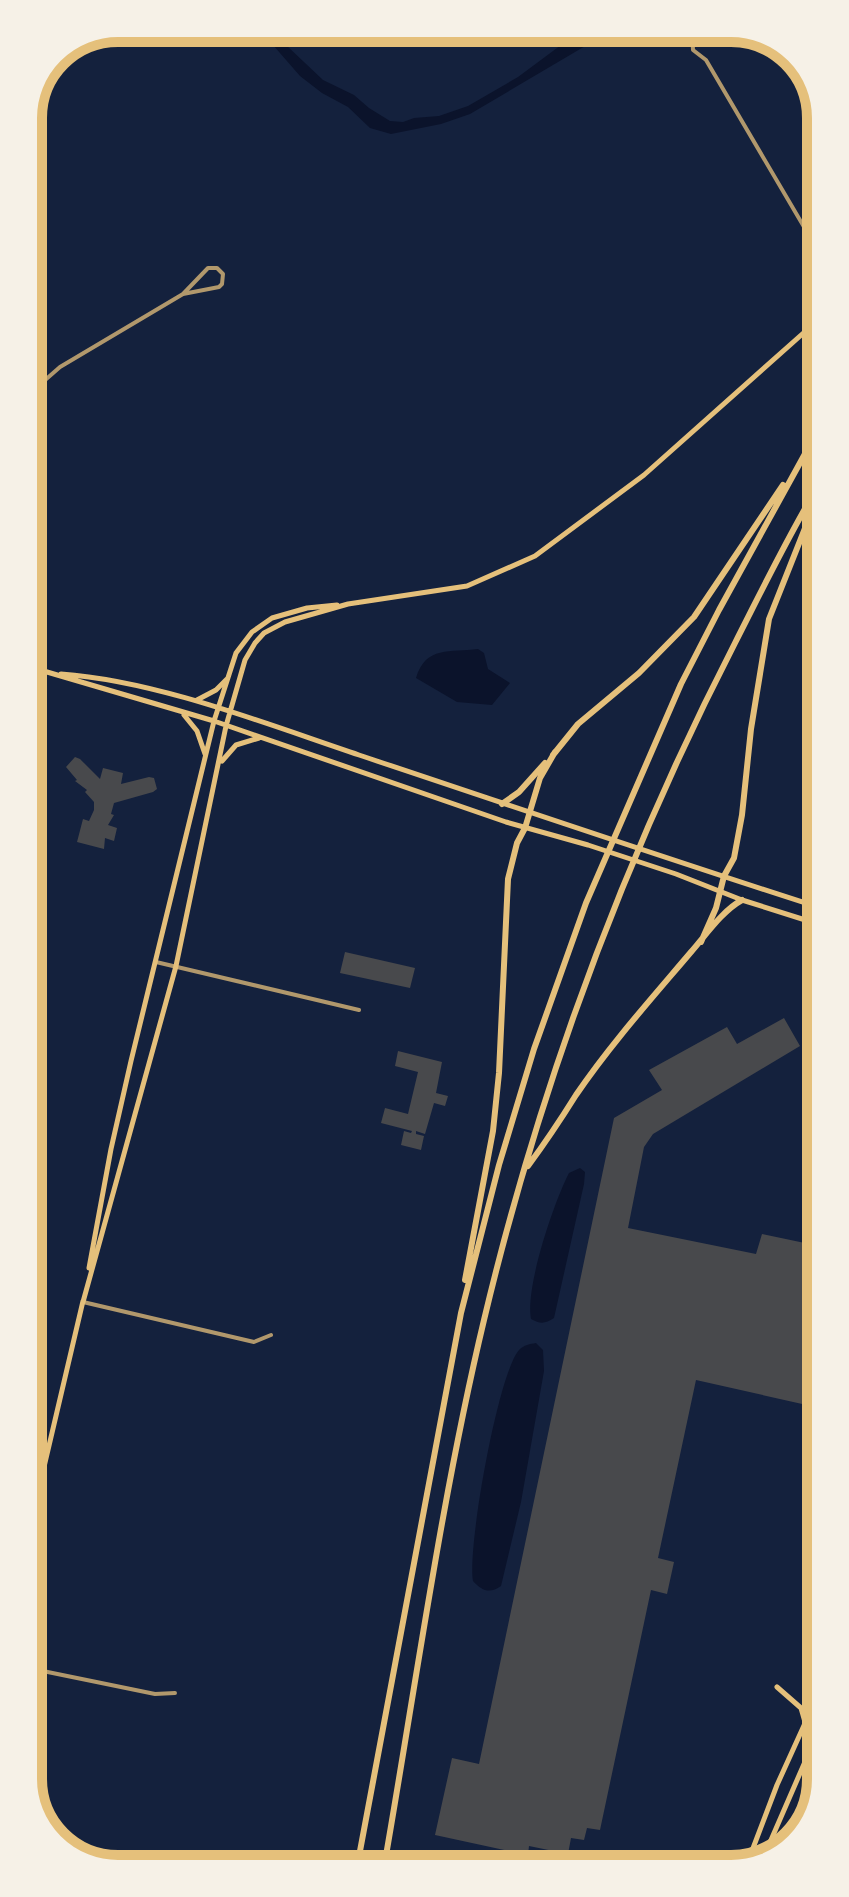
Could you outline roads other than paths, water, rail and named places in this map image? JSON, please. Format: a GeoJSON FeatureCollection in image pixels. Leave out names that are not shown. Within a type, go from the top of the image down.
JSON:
{"type":"FeatureCollection","features":[{"type":"Feature","properties":{"kind":"highway"},"geometry":{"type":"LineString","coordinates":[[461,1313],[499,1165],[534,1049],[586,903],[681,684],[807,449]]}},
{"type":"Feature","properties":{"kind":"highway"},"geometry":{"type":"LineString","coordinates":[[502,804],[519,792],[578,724],[639,673],[694,617],[805,452]]}},
{"type":"Feature","properties":{"kind":"highway"},"geometry":{"type":"LineString","coordinates":[[387,1855],[450,1485],[484,1321],[523,1172],[585,985],[669,779],[784,543],[807,505]]}},
{"type":"Feature","properties":{"kind":"highway"},"geometry":{"type":"LineString","coordinates":[[701,942],[716,908],[724,876],[734,858],[769,619],[807,523]]}},
{"type":"Feature","properties":{"kind":"highway"},"geometry":{"type":"LineString","coordinates":[[359,1855],[430,1464],[461,1313],[496,1102],[508,879],[540,778],[555,752]]}},
{"type":"Feature","properties":{"kind":"highway"},"geometry":{"type":"LineString","coordinates":[[523,1172],[559,1125],[586,1082],[701,942],[742,900]]}},
{"type":"Feature","properties":{"kind":"main road"},"geometry":{"type":"LineString","coordinates":[[83,1302],[111,1149],[205,756],[236,653],[259,625],[288,612],[467,586],[535,556],[644,475],[807,330]]}},
{"type":"Feature","properties":{"kind":"main road"},"geometry":{"type":"LineString","coordinates":[[42,1463],[176,966],[226,726],[245,660],[259,638],[285,622],[348,604]]}},
{"type":"Feature","properties":{"kind":"main road"},"geometry":{"type":"LineString","coordinates":[[42,670],[214,721],[807,921]]}},
{"type":"Feature","properties":{"kind":"main road"},"geometry":{"type":"LineString","coordinates":[[52,673],[92,678],[218,707],[529,814],[807,903]]}},
{"type":"Feature","properties":{"kind":"main road"},"geometry":{"type":"LineString","coordinates":[[195,701],[216,690],[228,678]]}},
{"type":"Feature","properties":{"kind":"main road"},"geometry":{"type":"LineString","coordinates":[[180,711],[197,731],[205,756]]}},
{"type":"Feature","properties":{"kind":"main road"},"geometry":{"type":"LineString","coordinates":[[219,765],[236,745],[249,739],[262,738]]}},
{"type":"Feature","properties":{"kind":"main road"},"geometry":{"type":"LineString","coordinates":[[777,1687],[799,1706],[805,1722]]}},
{"type":"Feature","properties":{"kind":"main road"},"geometry":{"type":"LineString","coordinates":[[752,1852],[807,1718]]}},
{"type":"Feature","properties":{"kind":"main road"},"geometry":{"type":"LineString","coordinates":[[769,1844],[807,1757]]}},
{"type":"Feature","properties":{"kind":"street"},"geometry":{"type":"LineString","coordinates":[[693,42],[693,50],[706,60],[807,232]]}},
{"type":"Feature","properties":{"kind":"street"},"geometry":{"type":"LineString","coordinates":[[42,384],[60,367],[183,294],[208,268],[217,268],[223,274],[219,287],[183,294]]}},
{"type":"Feature","properties":{"kind":"street"},"geometry":{"type":"LineString","coordinates":[[156,962],[359,1010]]}},
{"type":"Feature","properties":{"kind":"street"},"geometry":{"type":"LineString","coordinates":[[83,1302],[254,1342],[271,1335]]}},
{"type":"Feature","properties":{"kind":"street"},"geometry":{"type":"LineString","coordinates":[[42,1671],[155,1694],[175,1693]]}},
{"type":"Feature","properties":{"kind":"water"},"geometry":{"type":"Polygon","coordinates":[[[271,42],[284,42],[323,80],[354,95],[390,121],[403,122],[439,116],[468,106],[518,77],[565,42],[592,42],[470,114],[441,124],[391,134],[370,128],[348,107],[322,93],[300,76],[271,42]]]}},
{"type":"Feature","properties":{"kind":"water"},"geometry":{"type":"Polygon","coordinates":[[[478,649],[484,653],[488,669],[510,683],[492,705],[457,702],[416,678],[420,667],[433,655],[478,649]]]}},
{"type":"Feature","properties":{"kind":"water"},"geometry":{"type":"Polygon","coordinates":[[[580,1168],[585,1172],[584,1184],[554,1318],[537,1322],[531,1319],[530,1305],[536,1266],[569,1173],[580,1168]]]}},
{"type":"Feature","properties":{"kind":"water"},"geometry":{"type":"Polygon","coordinates":[[[536,1343],[543,1350],[544,1371],[521,1502],[501,1586],[486,1590],[473,1581],[472,1563],[486,1462],[511,1365],[519,1350],[536,1343]]]}}]}
